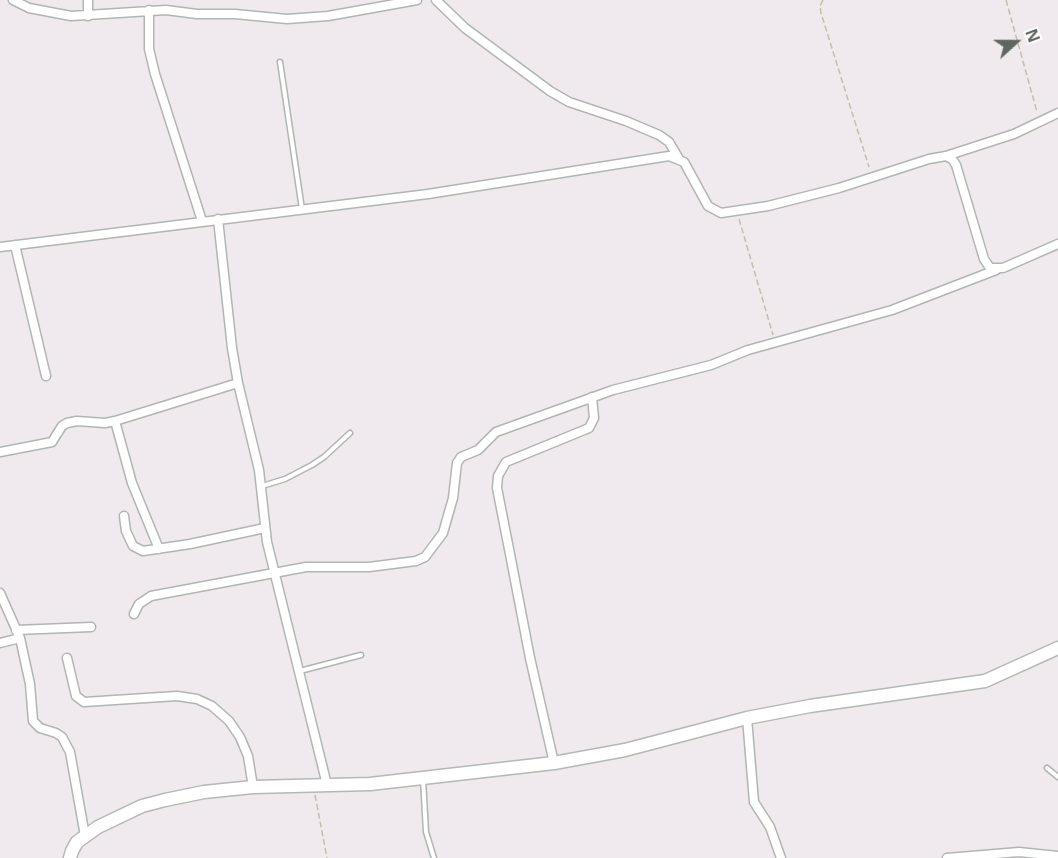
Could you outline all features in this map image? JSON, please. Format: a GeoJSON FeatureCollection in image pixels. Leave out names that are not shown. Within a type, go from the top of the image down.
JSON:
{"type":"FeatureCollection","features":[{"type":"Feature","properties":{"kind":"street"},"geometry":{"type":"LineString","coordinates":[[13,0],[39,11],[88,16],[149,10],[288,19],[337,15],[417,0]]}},
{"type":"Feature","properties":{"kind":"street"},"geometry":{"type":"LineString","coordinates":[[88,0],[88,16]]}},
{"type":"Feature","properties":{"kind":"street"},"geometry":{"type":"LineString","coordinates":[[437,0],[465,28],[550,91],[578,106],[626,121],[659,135],[669,142],[688,168],[708,206],[722,213],[737,212],[799,198],[946,156],[1014,134],[1039,120],[1058,113]]}},
{"type":"Feature","properties":{"kind":"street"},"geometry":{"type":"LineString","coordinates":[[149,10],[148,49],[202,221]]}},
{"type":"Feature","properties":{"kind":"street"},"geometry":{"type":"LineString","coordinates":[[0,247],[428,194],[655,157],[669,156],[680,159]]}},
{"type":"Feature","properties":{"kind":"street"},"geometry":{"type":"LineString","coordinates":[[946,156],[952,159],[960,173],[984,259],[990,268],[996,270]]}},
{"type":"Feature","properties":{"kind":"street"},"geometry":{"type":"LineString","coordinates":[[218,219],[232,348],[262,486],[265,528],[274,573],[327,785]]}},
{"type":"Feature","properties":{"kind":"street"},"geometry":{"type":"LineString","coordinates":[[134,614],[139,604],[151,596],[306,567],[369,567],[402,564],[425,557],[443,533],[449,517],[455,471],[461,458],[478,450],[496,432],[592,397],[711,365],[748,350],[892,310],[1058,244]]}},
{"type":"Feature","properties":{"kind":"street"},"geometry":{"type":"LineString","coordinates":[[15,245],[46,376]]}},
{"type":"Feature","properties":{"kind":"street"},"geometry":{"type":"LineString","coordinates":[[0,452],[52,442],[62,426],[67,423],[115,421],[238,383]]}},
{"type":"Feature","properties":{"kind":"street"},"geometry":{"type":"LineString","coordinates":[[554,763],[521,612],[498,488],[498,476],[506,462],[589,428],[594,418],[592,397]]}},
{"type":"Feature","properties":{"kind":"street"},"geometry":{"type":"LineString","coordinates":[[115,421],[132,483],[159,549]]}},
{"type":"Feature","properties":{"kind":"street"},"geometry":{"type":"LineString","coordinates":[[124,516],[126,531],[133,546],[143,551],[265,528]]}},
{"type":"Feature","properties":{"kind":"street"},"geometry":{"type":"LineString","coordinates":[[0,593],[18,634],[30,684],[33,721],[40,728],[56,733],[67,743],[85,836]]}},
{"type":"Feature","properties":{"kind":"street"},"geometry":{"type":"LineString","coordinates":[[0,643],[18,634],[91,627]]}},
{"type":"Feature","properties":{"kind":"street"},"geometry":{"type":"LineString","coordinates":[[70,858],[72,851],[85,836],[118,816],[142,806],[204,792],[252,787],[370,784],[554,763],[636,747],[747,717],[985,681],[1058,648]]}},
{"type":"Feature","properties":{"kind":"street"},"geometry":{"type":"LineString","coordinates":[[67,658],[76,696],[84,702],[177,696],[197,699],[212,706],[229,721],[240,737],[248,756],[252,787]]}},
{"type":"Feature","properties":{"kind":"street"},"geometry":{"type":"LineString","coordinates":[[747,717],[754,802],[770,827],[781,858]]}},
{"type":"Feature","properties":{"kind":"street"},"geometry":{"type":"LineString","coordinates":[[947,858],[1019,852],[1058,856]]}},
{"type":"Feature","properties":{"kind":"lane"},"geometry":{"type":"LineString","coordinates":[[280,62],[302,209]]}},
{"type":"Feature","properties":{"kind":"lane"},"geometry":{"type":"LineString","coordinates":[[262,486],[285,479],[312,465],[350,433]]}},
{"type":"Feature","properties":{"kind":"lane"},"geometry":{"type":"LineString","coordinates":[[300,671],[361,655]]}},
{"type":"Feature","properties":{"kind":"lane"},"geometry":{"type":"LineString","coordinates":[[1047,768],[1058,777]]}},
{"type":"Feature","properties":{"kind":"lane"},"geometry":{"type":"LineString","coordinates":[[423,779],[426,832],[434,858]]}},
{"type":"Feature","properties":{"kind":"path"},"geometry":{"type":"LineString","coordinates":[[823,0],[820,6],[821,13],[872,178]]}},
{"type":"Feature","properties":{"kind":"path"},"geometry":{"type":"LineString","coordinates":[[1006,0],[1039,120]]}},
{"type":"Feature","properties":{"kind":"path"},"geometry":{"type":"LineString","coordinates":[[737,212],[775,343]]}},
{"type":"Feature","properties":{"kind":"path"},"geometry":{"type":"LineString","coordinates":[[313,785],[327,858]]}}]}
